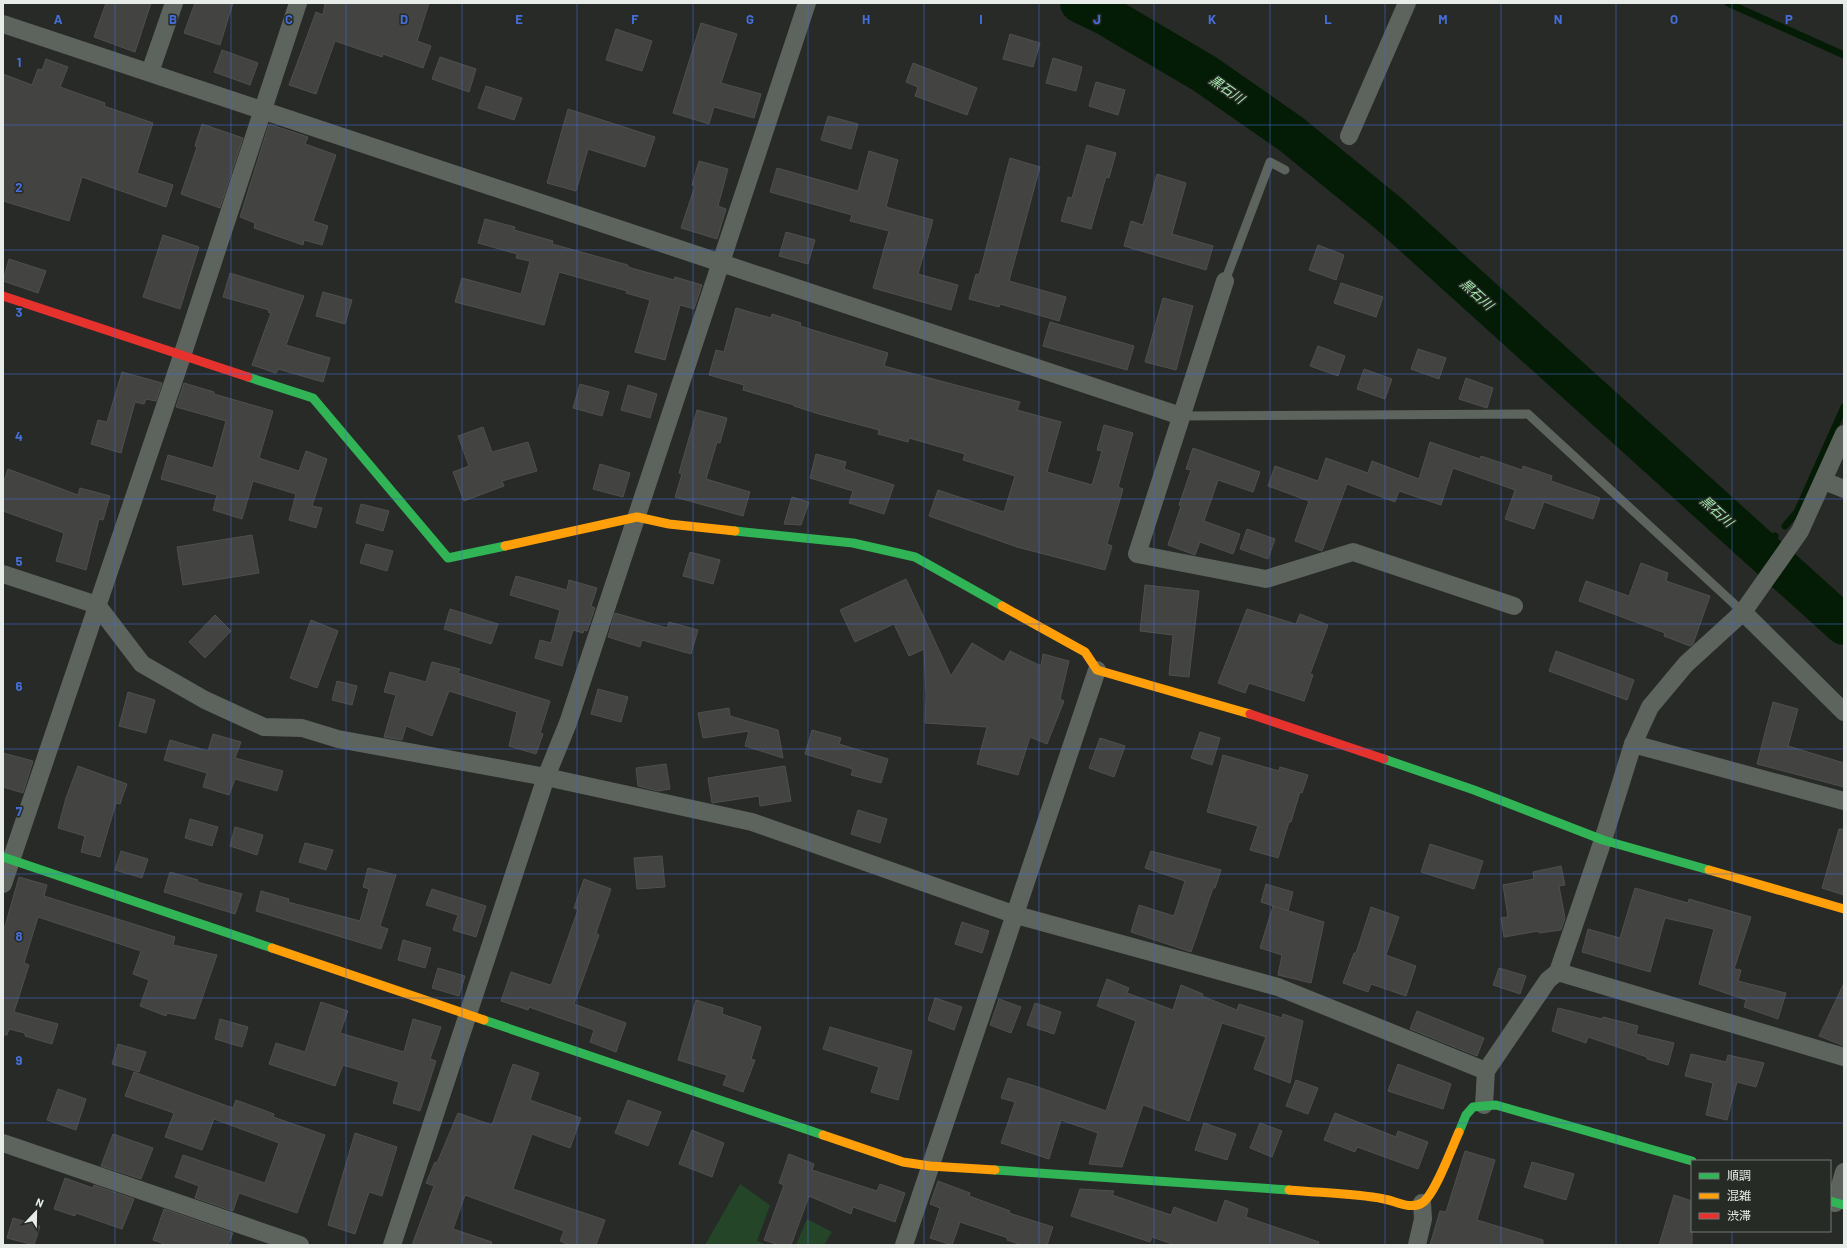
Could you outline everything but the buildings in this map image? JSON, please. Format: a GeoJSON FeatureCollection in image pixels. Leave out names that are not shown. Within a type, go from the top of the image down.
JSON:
{"type":"FeatureCollection","features":[{"type":"Feature","properties":{"kind":"street"},"geometry":{"type":"LineString","coordinates":[[150,72],[174,3]]}},
{"type":"Feature","properties":{"kind":"street"},"geometry":{"type":"LineString","coordinates":[[3,884],[7,859],[97,605],[182,356],[298,3]]}},
{"type":"Feature","properties":{"kind":"street"},"geometry":{"type":"LineString","coordinates":[[392,1245],[469,1015],[546,777],[568,723],[722,263],[807,3]]}},
{"type":"Feature","properties":{"kind":"street"},"geometry":{"type":"LineString","coordinates":[[1349,136],[1407,3]]}},
{"type":"Feature","properties":{"kind":"street"},"geometry":{"type":"LineString","coordinates":[[3,24],[1181,416]]}},
{"type":"Feature","properties":{"kind":"street"},"geometry":{"type":"LineString","coordinates":[[1225,281],[1136,554],[1266,579],[1353,552],[1514,606]]}},
{"type":"Feature","properties":{"kind":"street"},"geometry":{"type":"LineString","coordinates":[[3,296],[313,398],[448,558],[637,517],[669,524],[853,543],[915,557],[1085,652],[1097,670],[1255,715],[1474,790],[1603,840],[1844,909]]}},
{"type":"Feature","properties":{"kind":"street"},"geometry":{"type":"LineString","coordinates":[[1484,1105],[1486,1071],[1548,980],[1558,972],[1603,840],[1633,744],[1650,707],[1686,664],[1743,612],[1800,531],[1824,481],[1844,434]]}},
{"type":"Feature","properties":{"kind":"street"},"geometry":{"type":"LineString","coordinates":[[1824,481],[1844,489]]}},
{"type":"Feature","properties":{"kind":"street"},"geometry":{"type":"LineString","coordinates":[[3,574],[97,605],[142,664],[204,700],[264,727],[302,728],[338,739],[546,777],[752,822],[1016,915],[1278,987],[1486,1071]]}},
{"type":"Feature","properties":{"kind":"street"},"geometry":{"type":"LineString","coordinates":[[1743,612],[1844,712]]}},
{"type":"Feature","properties":{"kind":"street"},"geometry":{"type":"LineString","coordinates":[[904,1245],[1097,670]]}},
{"type":"Feature","properties":{"kind":"street"},"geometry":{"type":"LineString","coordinates":[[1633,744],[1844,801]]}},
{"type":"Feature","properties":{"kind":"street"},"geometry":{"type":"LineString","coordinates":[[7,859],[903,1162],[930,1166],[1357,1195],[1385,1199],[1407,1206],[1422,1203],[1431,1194],[1466,1115],[1473,1107],[1484,1105],[1496,1105],[1691,1161]]}},
{"type":"Feature","properties":{"kind":"street"},"geometry":{"type":"LineString","coordinates":[[1558,972],[1844,1057]]}},
{"type":"Feature","properties":{"kind":"street"},"geometry":{"type":"LineString","coordinates":[[3,1143],[300,1245]]}},
{"type":"Feature","properties":{"kind":"street"},"geometry":{"type":"LineString","coordinates":[[1836,1203],[1844,1172]]}},
{"type":"Feature","properties":{"kind":"street"},"geometry":{"type":"LineString","coordinates":[[1417,1245],[1423,1219],[1422,1203]]}},
{"type":"Feature","properties":{"kind":"lane"},"geometry":{"type":"LineString","coordinates":[[1225,281],[1270,162],[1285,170]]}},
{"type":"Feature","properties":{"kind":"lane"},"geometry":{"type":"LineString","coordinates":[[1181,416],[1528,414],[1743,612]]}},
{"type":"Feature","properties":{"kind":"green space"},"geometry":{"type":"Polygon","coordinates":[[[740,1184],[770,1205],[757,1241],[767,1245],[705,1245],[740,1184]]]}},
{"type":"Feature","properties":{"kind":"green space"},"geometry":{"type":"Polygon","coordinates":[[[807,1219],[832,1232],[824,1245],[796,1245],[807,1219]]]}},
{"type":"Feature","properties":{"kind":"waterway","name":"黒石川"},"geometry":{"type":"LineString","coordinates":[[1080,3],[1105,15],[1205,74],[1291,134],[1388,213],[1844,625]]}},
{"type":"Feature","properties":{"kind":"waterway"},"geometry":{"type":"LineString","coordinates":[[1728,3],[1844,55]]}},
{"type":"Feature","properties":{"kind":"waterway"},"geometry":{"type":"LineString","coordinates":[[1785,526],[1797,512],[1844,407]]}},
{"type":"Feature","properties":{"kind":"waterway"},"geometry":{"type":"LineString","coordinates":[[1761,552],[1775,536]]}},
{"type":"Feature","properties":{"kind":"traffic: fast"},"geometry":{"type":"LineString","coordinates":[[248,377],[313,398],[448,558],[505,546]]}},
{"type":"Feature","properties":{"kind":"traffic: fast"},"geometry":{"type":"LineString","coordinates":[[735,531],[853,543],[915,557],[1002,606]]}},
{"type":"Feature","properties":{"kind":"traffic: fast"},"geometry":{"type":"LineString","coordinates":[[1384,759],[1474,790],[1603,840],[1709,870]]}},
{"type":"Feature","properties":{"kind":"traffic: fast"},"geometry":{"type":"LineString","coordinates":[[3,857],[272,948]]}},
{"type":"Feature","properties":{"kind":"traffic: fast"},"geometry":{"type":"LineString","coordinates":[[484,1020],[823,1135]]}},
{"type":"Feature","properties":{"kind":"traffic: fast"},"geometry":{"type":"LineString","coordinates":[[1459,1132],[1466,1115],[1473,1107],[1496,1105],[1691,1161]]}},
{"type":"Feature","properties":{"kind":"traffic: fast"},"geometry":{"type":"LineString","coordinates":[[995,1170],[1289,1190]]}},
{"type":"Feature","properties":{"kind":"traffic: fast"},"geometry":{"type":"LineString","coordinates":[[1831,1201],[1844,1205]]}},
{"type":"Feature","properties":{"kind":"traffic: slow"},"geometry":{"type":"LineString","coordinates":[[505,546],[637,517],[669,524],[735,531]]}},
{"type":"Feature","properties":{"kind":"traffic: slow"},"geometry":{"type":"LineString","coordinates":[[1002,606],[1085,652],[1097,670],[1250,714]]}},
{"type":"Feature","properties":{"kind":"traffic: slow"},"geometry":{"type":"LineString","coordinates":[[1709,870],[1844,909]]}},
{"type":"Feature","properties":{"kind":"traffic: slow"},"geometry":{"type":"LineString","coordinates":[[272,948],[484,1020]]}},
{"type":"Feature","properties":{"kind":"traffic: slow"},"geometry":{"type":"LineString","coordinates":[[1289,1190],[1360,1195],[1413,1206],[1417,1205],[1422,1203],[1427,1198],[1438,1181],[1459,1132]]}},
{"type":"Feature","properties":{"kind":"traffic: slow"},"geometry":{"type":"LineString","coordinates":[[823,1135],[903,1162],[930,1166],[995,1170]]}},
{"type":"Feature","properties":{"kind":"traffic: jam"},"geometry":{"type":"LineString","coordinates":[[3,296],[248,377]]}},
{"type":"Feature","properties":{"kind":"traffic: jam"},"geometry":{"type":"LineString","coordinates":[[1250,714],[1384,759]]}}]}
